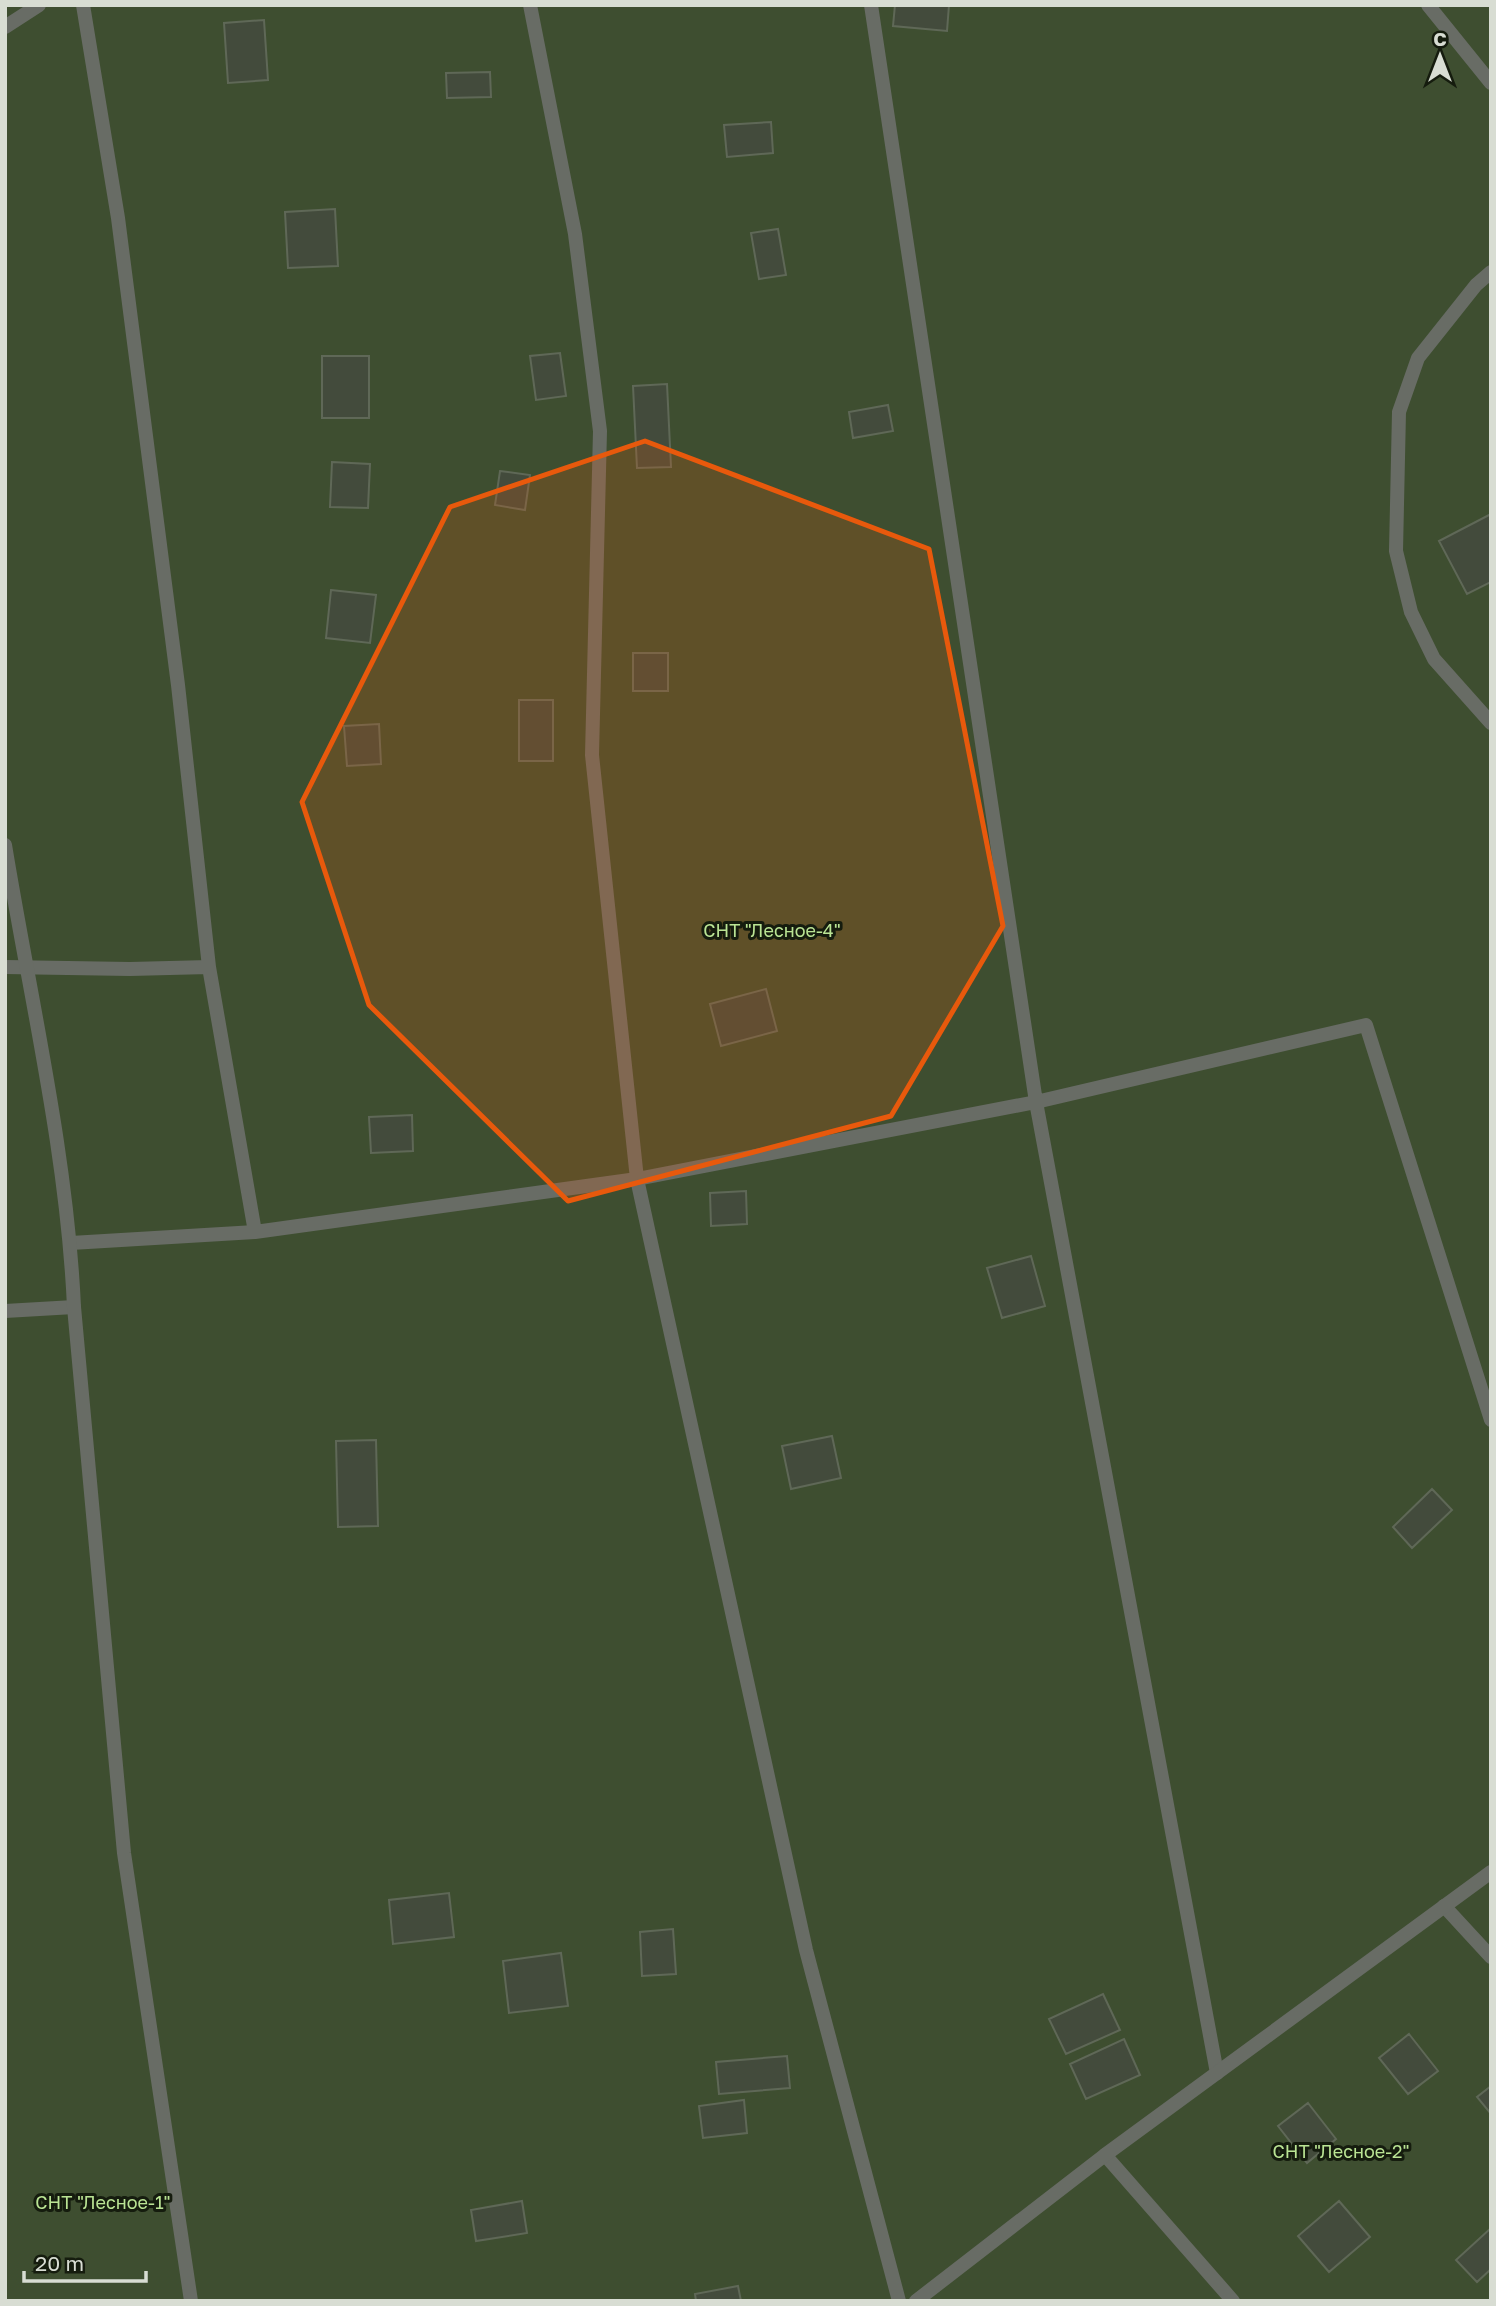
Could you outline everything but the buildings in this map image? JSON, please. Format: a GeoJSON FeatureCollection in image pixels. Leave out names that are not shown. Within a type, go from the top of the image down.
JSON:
{"type":"FeatureCollection","features":[{"type":"Feature","properties":{"kind":"street"},"geometry":{"type":"LineString","coordinates":[[5,27],[39,5]]}},
{"type":"Feature","properties":{"kind":"street"},"geometry":{"type":"LineString","coordinates":[[83,5],[118,218],[177,685],[209,967],[255,1233]]}},
{"type":"Feature","properties":{"kind":"street"},"geometry":{"type":"LineString","coordinates":[[530,5],[575,234],[600,431],[592,755],[637,1179],[806,1950],[899,2301]]}},
{"type":"Feature","properties":{"kind":"street"},"geometry":{"type":"LineString","coordinates":[[871,5],[1036,1102],[1217,2073]]}},
{"type":"Feature","properties":{"kind":"street"},"geometry":{"type":"LineString","coordinates":[[1428,5],[1491,83]]}},
{"type":"Feature","properties":{"kind":"street"},"geometry":{"type":"LineString","coordinates":[[1491,272],[1476,285],[1418,358],[1399,412],[1396,551],[1411,612],[1434,659],[1491,723]]}},
{"type":"Feature","properties":{"kind":"street"},"geometry":{"type":"LineString","coordinates":[[5,845],[28,967],[71,1243],[74,1307],[124,1853],[191,2301]]}},
{"type":"Feature","properties":{"kind":"street"},"geometry":{"type":"LineString","coordinates":[[5,967],[130,970],[209,967]]}},
{"type":"Feature","properties":{"kind":"street"},"geometry":{"type":"LineString","coordinates":[[71,1243],[255,1233],[637,1179],[1036,1102],[1366,1025],[1491,1420]]}},
{"type":"Feature","properties":{"kind":"street"},"geometry":{"type":"LineString","coordinates":[[5,1311],[74,1307]]}},
{"type":"Feature","properties":{"kind":"street"},"geometry":{"type":"LineString","coordinates":[[916,2301],[1105,2155],[1491,1872]]}},
{"type":"Feature","properties":{"kind":"street"},"geometry":{"type":"LineString","coordinates":[[1444,1906],[1491,1958]]}},
{"type":"Feature","properties":{"kind":"street"},"geometry":{"type":"LineString","coordinates":[[1105,2155],[1233,2301]]}},
{"type":"Feature","properties":{"kind":"highlighted area"},"geometry":{"type":"Polygon","coordinates":[[[645,441],[929,549],[1003,926],[891,1116],[568,1201],[369,1005],[302,802],[450,507],[645,441]]]}},
{"type":"Feature","properties":{"kind":"green space","name":"СНТ \"Лесное-4\""},"geometry":{"type":"Polygon","coordinates":[[[5,5],[1491,5],[1491,2301],[5,2301],[5,5]]]}},
{"type":"Feature","properties":{"kind":"park label","name":"СНТ \"Лесное-2\""},"geometry":{"type":"Point","coordinates":[1341,2151]}},
{"type":"Feature","properties":{"kind":"park label","name":"СНТ \"Лесное-1\""},"geometry":{"type":"Point","coordinates":[103,2202]}}]}
